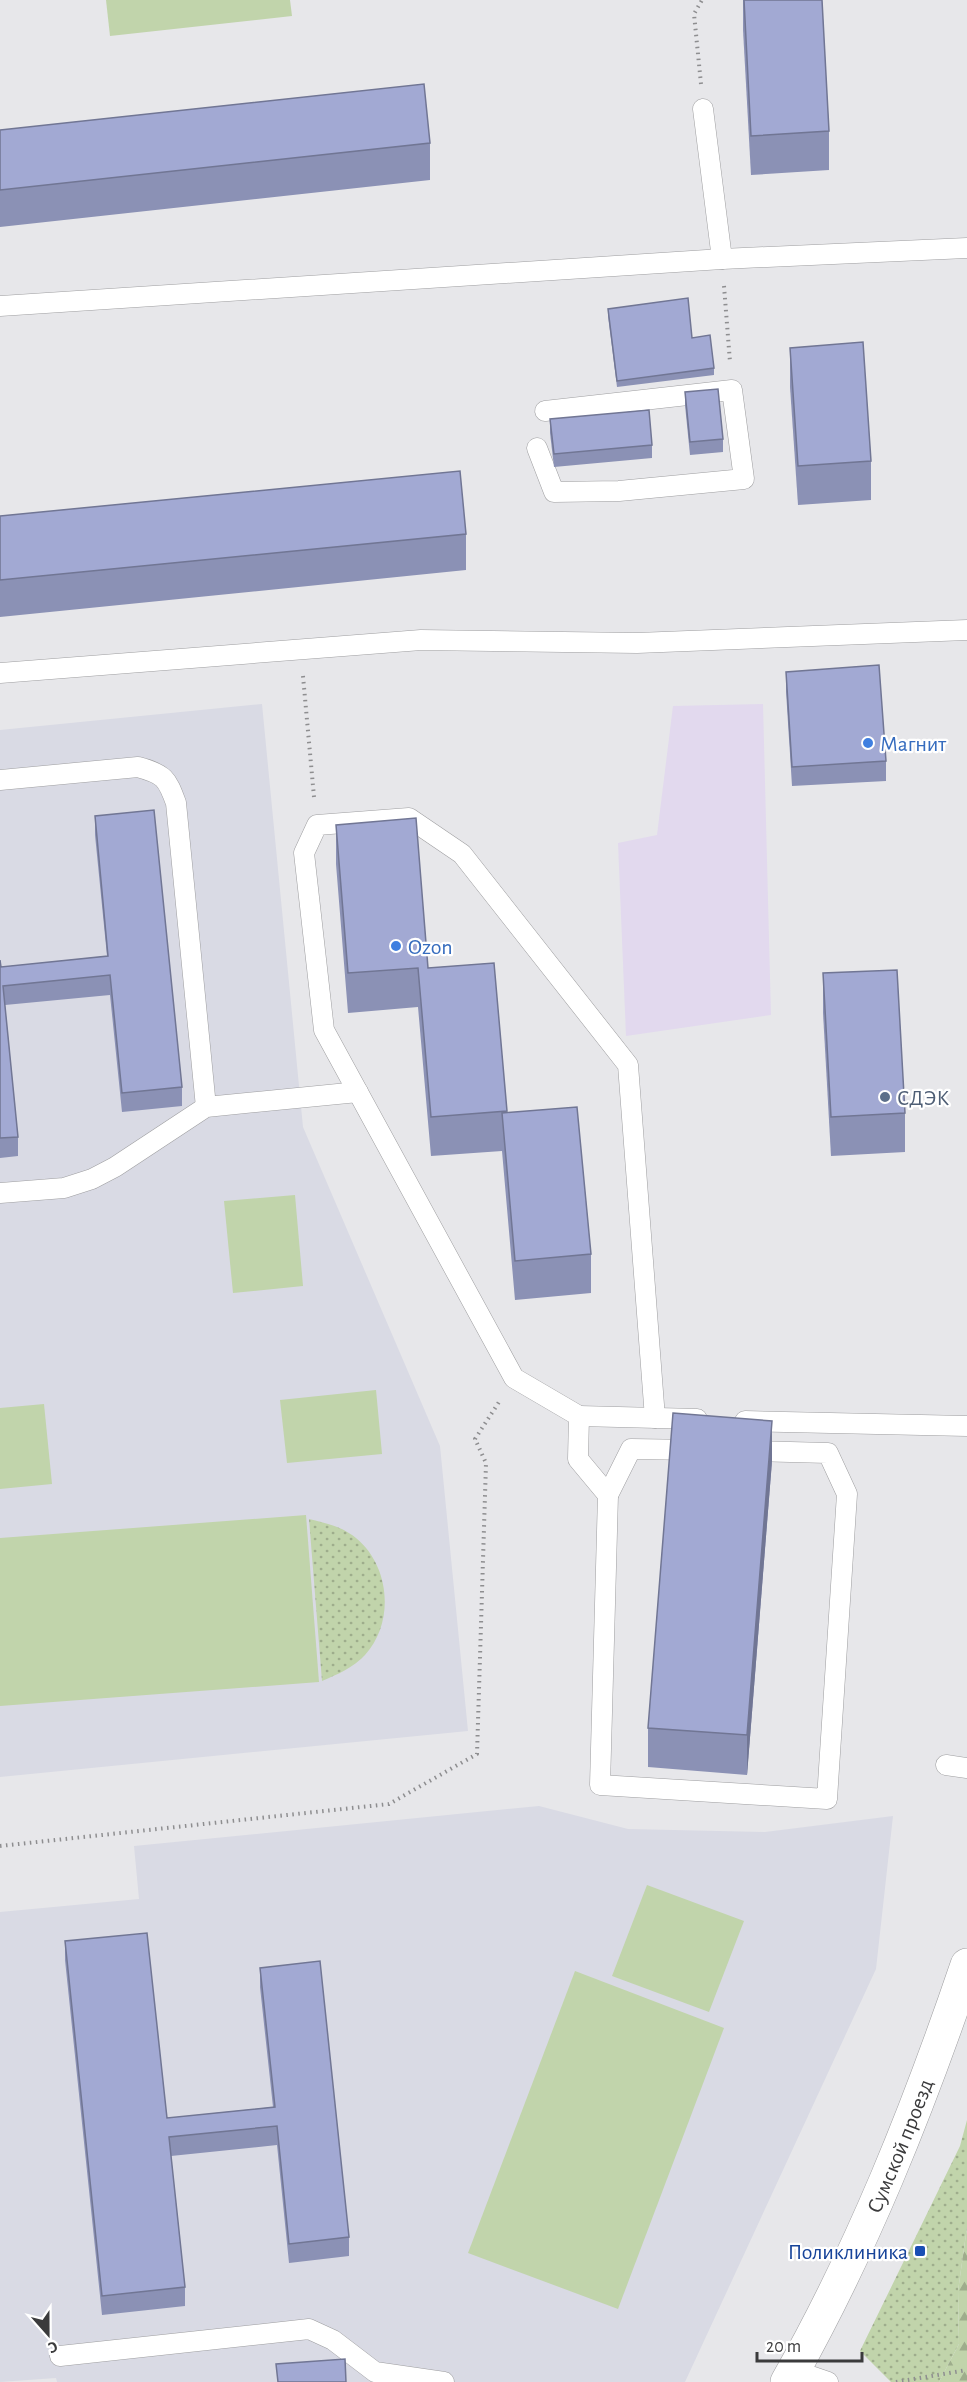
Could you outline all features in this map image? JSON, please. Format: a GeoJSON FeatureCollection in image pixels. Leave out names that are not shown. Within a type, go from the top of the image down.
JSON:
{"type":"FeatureCollection","features":[{"type":"Feature","properties":{"kind":"street","name":"Сумской проезд"},"geometry":{"type":"LineString","coordinates":[[790,2376],[838,2286],[875,2206],[926,2085],[967,1965]]}},
{"type":"Feature","properties":{"kind":"lane"},"geometry":{"type":"LineString","coordinates":[[703,109],[722,259]]}},
{"type":"Feature","properties":{"kind":"lane"},"geometry":{"type":"LineString","coordinates":[[0,306],[722,259],[967,248]]}},
{"type":"Feature","properties":{"kind":"lane"},"geometry":{"type":"LineString","coordinates":[[537,448],[554,492],[619,491],[744,479],[732,390],[545,411]]}},
{"type":"Feature","properties":{"kind":"lane"},"geometry":{"type":"LineString","coordinates":[[0,673],[421,640],[638,643],[967,630]]}},
{"type":"Feature","properties":{"kind":"lane"},"geometry":{"type":"LineString","coordinates":[[0,780],[138,767],[157,772],[169,782],[176,803],[206,1107]]}},
{"type":"Feature","properties":{"kind":"lane"},"geometry":{"type":"LineString","coordinates":[[655,1418],[628,1065],[462,854],[409,818],[317,825],[304,853],[324,1030],[514,1378],[579,1416],[721,1420],[967,1426]]}},
{"type":"Feature","properties":{"kind":"lane"},"geometry":{"type":"LineString","coordinates":[[0,1193],[64,1188],[92,1179],[115,1167],[206,1107],[358,1092]]}},
{"type":"Feature","properties":{"kind":"lane"},"geometry":{"type":"LineString","coordinates":[[579,1416],[578,1459],[609,1495],[600,1785],[827,1799],[847,1494],[828,1453],[631,1449],[609,1495]]}},
{"type":"Feature","properties":{"kind":"lane"},"geometry":{"type":"LineString","coordinates":[[946,1765],[967,1768]]}},
{"type":"Feature","properties":{"kind":"lane"},"geometry":{"type":"LineString","coordinates":[[60,2356],[309,2329],[333,2340],[375,2372],[444,2382]]}},
{"type":"Feature","properties":{"kind":"lane"},"geometry":{"type":"LineString","coordinates":[[790,2376],[828,2382]]}},
{"type":"Feature","properties":{"kind":"path"},"geometry":{"type":"LineString","coordinates":[[702,0],[694,14],[703,109]]}},
{"type":"Feature","properties":{"kind":"path"},"geometry":{"type":"LineString","coordinates":[[722,259],[732,390]]}},
{"type":"Feature","properties":{"kind":"path"},"geometry":{"type":"LineString","coordinates":[[300,649],[317,825]]}},
{"type":"Feature","properties":{"kind":"path"},"geometry":{"type":"LineString","coordinates":[[0,1846],[389,1804],[477,1754],[486,1463],[475,1438],[514,1378]]}},
{"type":"Feature","properties":{"kind":"path"},"geometry":{"type":"LineString","coordinates":[[896,2382],[967,2370]]}},
{"type":"Feature","properties":{"kind":"shaded area"},"geometry":{"type":"Polygon","coordinates":[[[262,704],[303,1127],[440,1446],[468,1731],[0,1777],[0,730],[262,704]]]}},
{"type":"Feature","properties":{"kind":"shaded area"},"geometry":{"type":"Polygon","coordinates":[[[763,704],[771,1015],[626,1036],[618,843],[657,835],[673,706],[763,704]]]}},
{"type":"Feature","properties":{"kind":"shaded area"},"geometry":{"type":"Polygon","coordinates":[[[539,1806],[628,1829],[765,1832],[893,1816],[876,1969],[685,2382],[57,2382],[56,2378],[0,2382],[0,1912],[139,1899],[134,1846],[539,1806]]]}},
{"type":"Feature","properties":{"kind":"green space"},"geometry":{"type":"Polygon","coordinates":[[[106,0],[290,0],[292,16],[110,36],[106,0]]]}},
{"type":"Feature","properties":{"kind":"green space"},"geometry":{"type":"Polygon","coordinates":[[[295,1195],[303,1286],[233,1293],[224,1201],[295,1195]]]}},
{"type":"Feature","properties":{"kind":"green space"},"geometry":{"type":"Polygon","coordinates":[[[376,1390],[382,1454],[287,1463],[280,1400],[376,1390]]]}},
{"type":"Feature","properties":{"kind":"green space"},"geometry":{"type":"Polygon","coordinates":[[[44,1404],[52,1484],[0,1489],[0,1408],[44,1404]]]}},
{"type":"Feature","properties":{"kind":"green space"},"geometry":{"type":"Polygon","coordinates":[[[306,1515],[319,1682],[0,1706],[0,1538],[306,1515]]]}},
{"type":"Feature","properties":{"kind":"green space"},"geometry":{"type":"Polygon","coordinates":[[[309,1519],[340,1528],[356,1538],[376,1563],[385,1595],[381,1627],[375,1642],[360,1660],[322,1681],[309,1519]]]}},
{"type":"Feature","properties":{"kind":"green space"},"geometry":{"type":"Polygon","coordinates":[[[647,1885],[744,1921],[709,2012],[612,1976],[647,1885]]]}},
{"type":"Feature","properties":{"kind":"green space"},"geometry":{"type":"Polygon","coordinates":[[[575,1971],[724,2028],[618,2309],[468,2253],[575,1971]]]}},
{"type":"Feature","properties":{"kind":"green space"},"geometry":{"type":"Polygon","coordinates":[[[967,2120],[967,2227],[958,2291],[959,2344],[939,2382],[891,2382],[860,2351],[960,2146],[967,2120]]]}},
{"type":"Feature","properties":{"kind":"green space"},"geometry":{"type":"Polygon","coordinates":[[[967,2227],[967,2382],[939,2382],[959,2344],[958,2291],[967,2227]]]}},
{"type":"Feature","properties":{"kind":"building"},"geometry":{"type":"Polygon","coordinates":[[[744,0],[822,0],[829,131],[751,136],[744,0]]]}},
{"type":"Feature","properties":{"kind":"building"},"geometry":{"type":"Polygon","coordinates":[[[424,84],[430,143],[0,190],[0,130],[424,84]]]}},
{"type":"Feature","properties":{"kind":"building"},"geometry":{"type":"Polygon","coordinates":[[[688,298],[692,338],[710,335],[714,368],[617,381],[608,309],[688,298]]]}},
{"type":"Feature","properties":{"kind":"building"},"geometry":{"type":"Polygon","coordinates":[[[863,342],[871,461],[798,466],[790,348],[863,342]]]}},
{"type":"Feature","properties":{"kind":"building"},"geometry":{"type":"Polygon","coordinates":[[[718,389],[723,439],[690,442],[685,392],[718,389]]]}},
{"type":"Feature","properties":{"kind":"building"},"geometry":{"type":"Polygon","coordinates":[[[649,410],[652,445],[554,454],[550,419],[649,410]]]}},
{"type":"Feature","properties":{"kind":"building"},"geometry":{"type":"Polygon","coordinates":[[[460,471],[466,534],[0,580],[0,516],[460,471]]]}},
{"type":"Feature","properties":{"kind":"building"},"geometry":{"type":"Polygon","coordinates":[[[879,665],[886,761],[792,767],[786,672],[879,665]]]}},
{"type":"Feature","properties":{"kind":"building"},"geometry":{"type":"Polygon","coordinates":[[[154,810],[182,1087],[122,1093],[110,975],[3,986],[18,1137],[0,1138],[0,960],[1,967],[108,956],[95,816],[154,810]]]}},
{"type":"Feature","properties":{"kind":"building"},"geometry":{"type":"Polygon","coordinates":[[[416,818],[428,968],[494,963],[507,1111],[431,1117],[418,968],[348,973],[336,825],[416,818]]]}},
{"type":"Feature","properties":{"kind":"building"},"geometry":{"type":"Polygon","coordinates":[[[897,970],[905,1113],[831,1117],[823,973],[897,970]]]}},
{"type":"Feature","properties":{"kind":"building"},"geometry":{"type":"Polygon","coordinates":[[[577,1107],[591,1254],[515,1261],[502,1113],[577,1107]]]}},
{"type":"Feature","properties":{"kind":"building"},"geometry":{"type":"Polygon","coordinates":[[[673,1413],[772,1421],[747,1735],[648,1728],[673,1413]]]}},
{"type":"Feature","properties":{"kind":"building"},"geometry":{"type":"Polygon","coordinates":[[[147,1933],[167,2118],[275,2107],[260,1968],[320,1961],[349,2237],[289,2244],[277,2126],[169,2137],[185,2287],[102,2296],[65,1941],[147,1933]]]}},
{"type":"Feature","properties":{"kind":"building"},"geometry":{"type":"Polygon","coordinates":[[[345,2359],[346,2382],[278,2382],[276,2364],[345,2359]]]}},
{"type":"Feature","properties":{"kind":"place","name":"Магнит"},"geometry":{"type":"Point","coordinates":[868,743]}},
{"type":"Feature","properties":{"kind":"place","name":"Ozon"},"geometry":{"type":"Point","coordinates":[396,946]}},
{"type":"Feature","properties":{"kind":"place","name":"СДЭК"},"geometry":{"type":"Point","coordinates":[885,1097]}},
{"type":"Feature","properties":{"kind":"place","name":"Поликлиника"},"geometry":{"type":"Point","coordinates":[920,2251]}}]}
